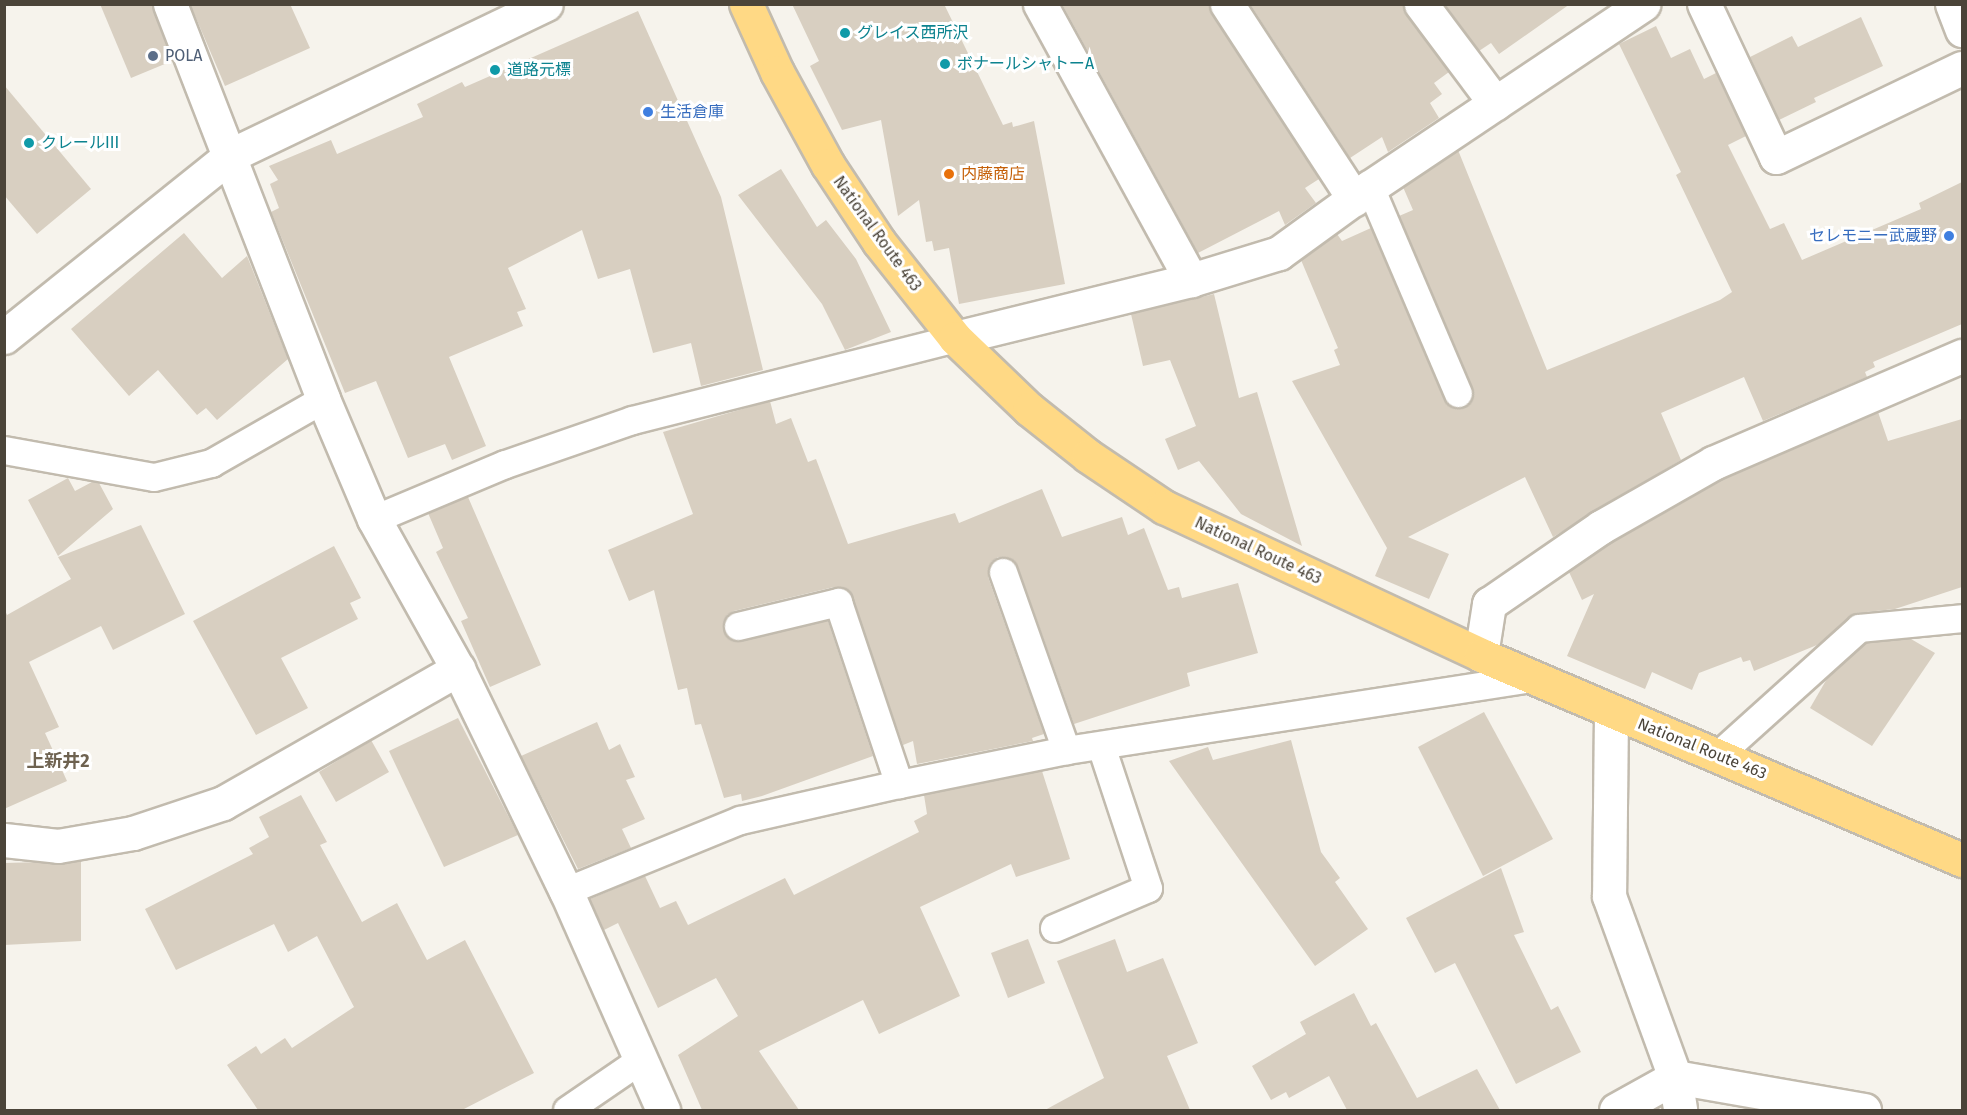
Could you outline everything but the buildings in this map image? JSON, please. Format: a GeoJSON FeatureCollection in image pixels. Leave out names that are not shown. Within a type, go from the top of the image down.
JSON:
{"type":"FeatureCollection","features":[{"type":"Feature","properties":{"kind":"highway","name":"National Route 463"},"geometry":{"type":"LineString","coordinates":[[746,4],[777,72],[828,165],[879,242],[955,338],[1029,409],[1088,456],[1164,507],[1481,655],[1611,712],[1719,754],[1962,860]]}},
{"type":"Feature","properties":{"kind":"street"},"geometry":{"type":"LineString","coordinates":[[170,4],[231,155],[322,399],[374,519],[458,669],[566,891],[663,1110]]}},
{"type":"Feature","properties":{"kind":"street"},"geometry":{"type":"LineString","coordinates":[[4,337],[231,155],[546,4]]}},
{"type":"Feature","properties":{"kind":"street"},"geometry":{"type":"LineString","coordinates":[[1040,4],[1191,280]]}},
{"type":"Feature","properties":{"kind":"street"},"geometry":{"type":"LineString","coordinates":[[1227,4],[1362,193]]}},
{"type":"Feature","properties":{"kind":"street"},"geometry":{"type":"LineString","coordinates":[[1421,4],[1495,103]]}},
{"type":"Feature","properties":{"kind":"street"},"geometry":{"type":"LineString","coordinates":[[1704,4],[1776,158],[1962,68]]}},
{"type":"Feature","properties":{"kind":"street"},"geometry":{"type":"LineString","coordinates":[[1952,4],[1962,30]]}},
{"type":"Feature","properties":{"kind":"street"},"geometry":{"type":"LineString","coordinates":[[955,338],[1191,280],[1279,254],[1362,193],[1642,5]]}},
{"type":"Feature","properties":{"kind":"street"},"geometry":{"type":"LineString","coordinates":[[1481,655],[1489,604],[1600,527],[1713,463],[1962,356]]}},
{"type":"Feature","properties":{"kind":"street"},"geometry":{"type":"LineString","coordinates":[[4,840],[58,846],[90,841],[133,833],[223,803],[458,669]]}},
{"type":"Feature","properties":{"kind":"street"},"geometry":{"type":"LineString","coordinates":[[1611,712],[1609,896],[1674,1077],[1680,1110]]}},
{"type":"Feature","properties":{"kind":"street"},"geometry":{"type":"LineString","coordinates":[[1616,1110],[1674,1077],[1864,1110]]}},
{"type":"Feature","properties":{"kind":"lane"},"geometry":{"type":"LineString","coordinates":[[1362,193],[1458,393]]}},
{"type":"Feature","properties":{"kind":"lane"},"geometry":{"type":"LineString","coordinates":[[374,519],[505,464],[632,420],[955,338]]}},
{"type":"Feature","properties":{"kind":"lane"},"geometry":{"type":"LineString","coordinates":[[4,450],[154,477],[211,463],[322,399]]}},
{"type":"Feature","properties":{"kind":"lane"},"geometry":{"type":"LineString","coordinates":[[1003,572],[1066,750]]}},
{"type":"Feature","properties":{"kind":"lane"},"geometry":{"type":"LineString","coordinates":[[738,626],[838,602],[899,784]]}},
{"type":"Feature","properties":{"kind":"lane"},"geometry":{"type":"LineString","coordinates":[[1719,754],[1859,628],[1962,618]]}},
{"type":"Feature","properties":{"kind":"lane"},"geometry":{"type":"LineString","coordinates":[[566,891],[740,820],[899,784],[1066,750],[1531,678]]}},
{"type":"Feature","properties":{"kind":"lane"},"geometry":{"type":"LineString","coordinates":[[1054,928],[1148,888],[1101,746]]}},
{"type":"Feature","properties":{"kind":"lane"},"geometry":{"type":"LineString","coordinates":[[567,1110],[640,1060]]}},
{"type":"Feature","properties":{"kind":"place","name":"グレイス西所沢"},"geometry":{"type":"Point","coordinates":[845,33]}},
{"type":"Feature","properties":{"kind":"place","name":"POLA"},"geometry":{"type":"Point","coordinates":[153,56]}},
{"type":"Feature","properties":{"kind":"place","name":"ボナールシャトーA"},"geometry":{"type":"Point","coordinates":[945,64]}},
{"type":"Feature","properties":{"kind":"place","name":"道路元標"},"geometry":{"type":"Point","coordinates":[495,70]}},
{"type":"Feature","properties":{"kind":"place","name":"生活倉庫"},"geometry":{"type":"Point","coordinates":[648,112]}},
{"type":"Feature","properties":{"kind":"place","name":"クレールIII"},"geometry":{"type":"Point","coordinates":[29,143]}},
{"type":"Feature","properties":{"kind":"place","name":"内藤商店"},"geometry":{"type":"Point","coordinates":[949,174]}},
{"type":"Feature","properties":{"kind":"place","name":"セレモニー武蔵野"},"geometry":{"type":"Point","coordinates":[1949,236]}},
{"type":"Feature","properties":{"kind":"district","name":"上新井2"},"geometry":{"type":"Point","coordinates":[58,761]}}]}
